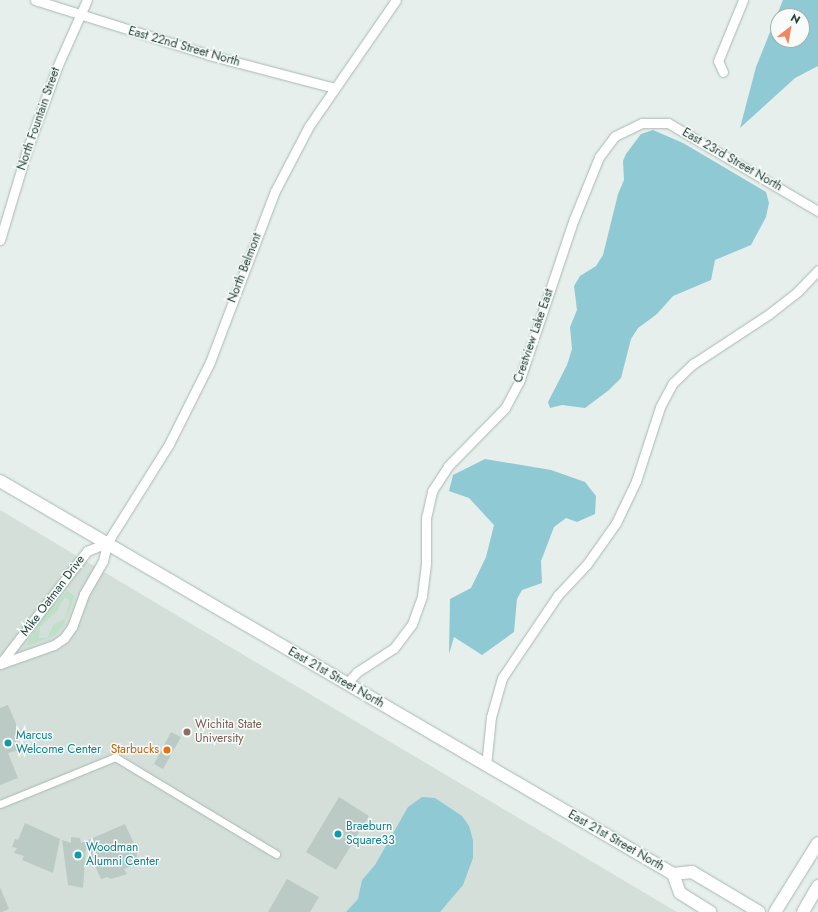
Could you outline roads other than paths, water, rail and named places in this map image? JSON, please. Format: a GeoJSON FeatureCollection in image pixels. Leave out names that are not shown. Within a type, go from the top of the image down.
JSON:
{"type":"FeatureCollection","features":[{"type":"Feature","properties":{"kind":"main road","name":"East 21st Street North"},"geometry":{"type":"LineString","coordinates":[[0,481],[673,874],[692,872],[759,912]]}},
{"type":"Feature","properties":{"kind":"main road"},"geometry":{"type":"LineString","coordinates":[[774,912],[818,844]]}},
{"type":"Feature","properties":{"kind":"main road","name":"East 21st Street North"},"geometry":{"type":"LineString","coordinates":[[673,874],[680,893],[711,912]]}},
{"type":"Feature","properties":{"kind":"main road"},"geometry":{"type":"LineString","coordinates":[[803,912],[818,886]]}},
{"type":"Feature","properties":{"kind":"street","name":"East 22nd Street North"},"geometry":{"type":"LineString","coordinates":[[35,0],[209,55],[335,88]]}},
{"type":"Feature","properties":{"kind":"street","name":"North Fountain Street"},"geometry":{"type":"LineString","coordinates":[[0,240],[53,79],[87,0]]}},
{"type":"Feature","properties":{"kind":"street","name":"North Belmont"},"geometry":{"type":"LineString","coordinates":[[107,543],[169,444],[200,383],[210,362],[275,191],[309,126],[396,0]]}},
{"type":"Feature","properties":{"kind":"street"},"geometry":{"type":"LineString","coordinates":[[723,72],[718,61],[743,0]]}},
{"type":"Feature","properties":{"kind":"street","name":"East 23rd Street North"},"geometry":{"type":"LineString","coordinates":[[642,123],[668,123],[818,211]]}},
{"type":"Feature","properties":{"kind":"street","name":"Crestview Lake East"},"geometry":{"type":"LineString","coordinates":[[346,684],[357,672],[394,648],[412,624],[422,596],[426,563],[426,518],[432,491],[448,466],[505,408],[519,382],[571,226],[599,157],[615,136],[642,123]]}},
{"type":"Feature","properties":{"kind":"street"},"geometry":{"type":"LineString","coordinates":[[486,766],[491,717],[502,678],[558,595],[586,564],[616,523],[636,481],[660,407],[674,384],[692,364],[798,291],[818,270]]}},
{"type":"Feature","properties":{"kind":"street","name":"Mike Oatman Drive"},"geometry":{"type":"LineString","coordinates":[[0,664],[87,551],[107,543]]}},
{"type":"Feature","properties":{"kind":"street","name":"Mike Oatman Drive"},"geometry":{"type":"LineString","coordinates":[[0,664],[49,647],[67,635],[74,625],[84,594],[104,561],[107,543]]}},
{"type":"Feature","properties":{"kind":"street"},"geometry":{"type":"LineString","coordinates":[[0,804],[115,757],[276,854]]}},
{"type":"Feature","properties":{"kind":"water"},"geometry":{"type":"Polygon","coordinates":[[[783,0],[818,0],[818,66],[795,78],[740,128],[756,67],[770,32],[770,48],[810,48],[810,8],[780,8],[783,0]]]}},
{"type":"Feature","properties":{"kind":"water"},"geometry":{"type":"Polygon","coordinates":[[[653,130],[683,143],[766,192],[769,203],[766,217],[751,245],[715,260],[711,280],[673,296],[657,314],[638,328],[631,339],[621,378],[609,390],[585,408],[562,405],[550,408],[548,402],[567,365],[572,349],[570,327],[577,310],[574,286],[580,276],[596,266],[603,255],[618,194],[624,180],[623,161],[626,154],[641,134],[653,130]]]}},
{"type":"Feature","properties":{"kind":"water"},"geometry":{"type":"Polygon","coordinates":[[[485,459],[551,470],[585,482],[596,496],[595,514],[577,522],[566,518],[554,527],[541,561],[542,583],[522,590],[517,599],[514,632],[482,655],[454,637],[449,654],[450,599],[471,588],[486,557],[494,525],[469,498],[449,491],[453,475],[485,459]]]}},
{"type":"Feature","properties":{"kind":"water"},"geometry":{"type":"Polygon","coordinates":[[[422,797],[435,798],[462,816],[469,826],[473,840],[473,858],[463,885],[440,912],[346,912],[358,899],[362,880],[375,865],[408,807],[422,797]]]}},
{"type":"Feature","properties":{"kind":"place","name":"Wichita State University"},"geometry":{"type":"Point","coordinates":[187,732]}},
{"type":"Feature","properties":{"kind":"place","name":"Marcus Welcome Center"},"geometry":{"type":"Point","coordinates":[8,743]}},
{"type":"Feature","properties":{"kind":"place","name":"Starbucks"},"geometry":{"type":"Point","coordinates":[167,750]}},
{"type":"Feature","properties":{"kind":"place","name":"Braeburn Square33"},"geometry":{"type":"Point","coordinates":[338,834]}},
{"type":"Feature","properties":{"kind":"place","name":"Woodman Alumni Center"},"geometry":{"type":"Point","coordinates":[78,855]}}]}
